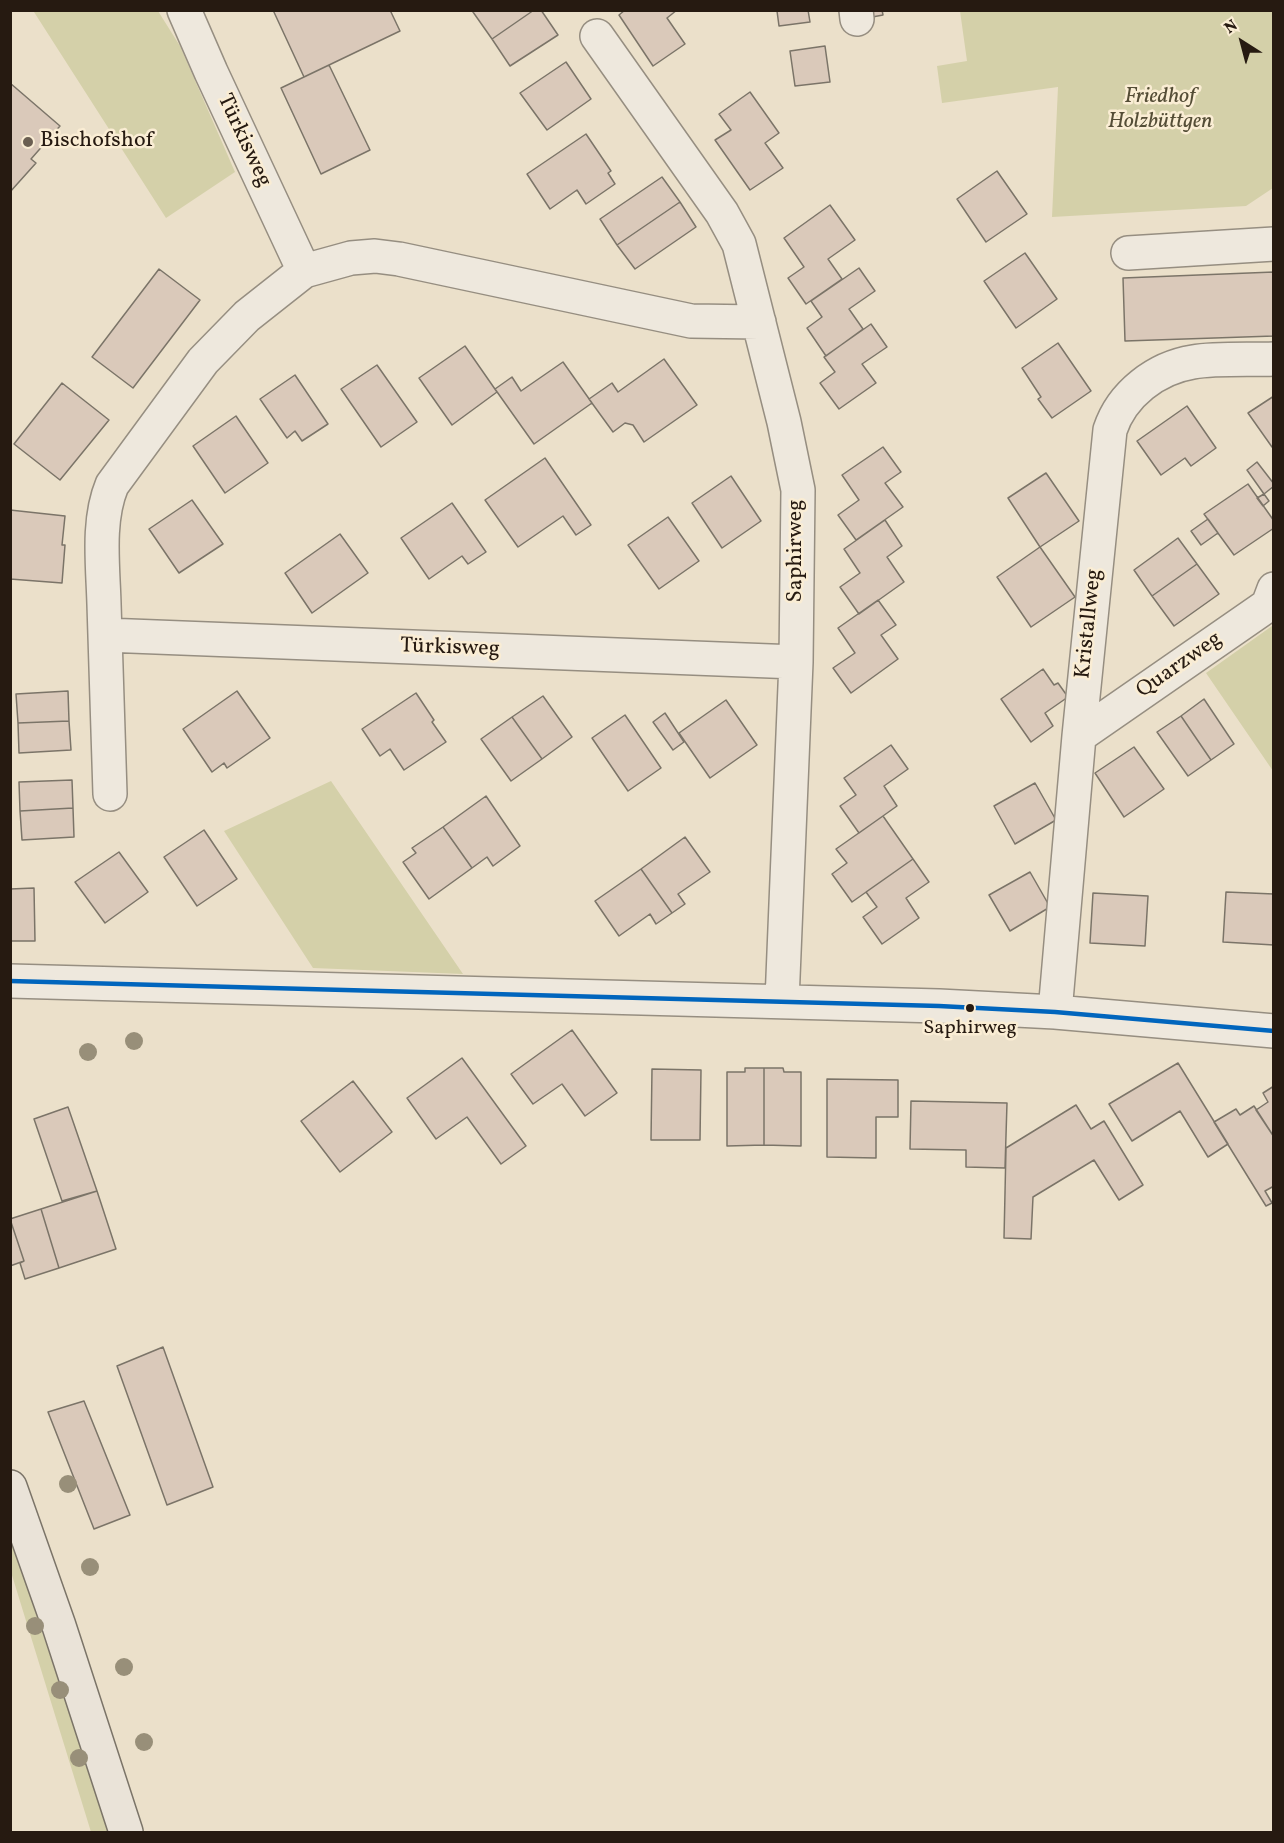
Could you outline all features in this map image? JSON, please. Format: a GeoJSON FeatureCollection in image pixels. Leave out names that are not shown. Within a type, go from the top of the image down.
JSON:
{"type":"FeatureCollection","features":[{"type":"Feature","properties":{"kind":"main road"},"geometry":{"type":"LineString","coordinates":[[10,1487],[59,1626],[126,1833]]}},
{"type":"Feature","properties":{"kind":"street","name":"Türkisweg"},"geometry":{"type":"LineString","coordinates":[[184,10],[304,271]]}},
{"type":"Feature","properties":{"kind":"street","name":"Saphirweg"},"geometry":{"type":"LineString","coordinates":[[597,36],[722,213],[739,244],[784,422],[798,490],[796,662],[782,1001]]}},
{"type":"Feature","properties":{"kind":"street"},"geometry":{"type":"LineString","coordinates":[[1128,253],[1274,244]]}},
{"type":"Feature","properties":{"kind":"street"},"geometry":{"type":"LineString","coordinates":[[110,794],[105,635],[103,515],[105,500],[112,485],[203,361],[247,316],[304,271],[351,258],[375,256],[399,259],[691,321],[759,322]]}},
{"type":"Feature","properties":{"kind":"street","name":"Kristallweg"},"geometry":{"type":"LineString","coordinates":[[1055,1012],[1079,736],[1110,430],[1115,416],[1126,400],[1140,386],[1159,374],[1195,361],[1274,359]]}},
{"type":"Feature","properties":{"kind":"street","name":"Quarzweg"},"geometry":{"type":"LineString","coordinates":[[1079,736],[1268,606],[1274,589]]}},
{"type":"Feature","properties":{"kind":"street","name":"Türkisweg"},"geometry":{"type":"LineString","coordinates":[[105,635],[796,662]]}},
{"type":"Feature","properties":{"kind":"street"},"geometry":{"type":"LineString","coordinates":[[10,981],[782,1001],[1055,1012],[1274,1031]]}},
{"type":"Feature","properties":{"kind":"green space"},"geometry":{"type":"Polygon","coordinates":[[[158,11],[180,46],[235,172],[166,218],[34,12],[158,11]]]}},
{"type":"Feature","properties":{"kind":"green space","name":"Friedhof Holzbüttgen"},"geometry":{"type":"Polygon","coordinates":[[[960,11],[1273,11],[1273,188],[1246,206],[1052,217],[1058,87],[942,103],[937,66],[967,61],[960,11]]]}},
{"type":"Feature","properties":{"kind":"green space"},"geometry":{"type":"Polygon","coordinates":[[[1272,626],[1274,629],[1273,771],[1206,673],[1272,626]]]}},
{"type":"Feature","properties":{"kind":"green space"},"geometry":{"type":"Polygon","coordinates":[[[331,781],[463,974],[313,968],[224,831],[331,781]]]}},
{"type":"Feature","properties":{"kind":"green space"},"geometry":{"type":"Polygon","coordinates":[[[11,1539],[109,1832],[91,1832],[11,1572],[11,1539]]]}},
{"type":"Feature","properties":{"kind":"building"},"geometry":{"type":"Polygon","coordinates":[[[273,10],[390,10],[400,31],[304,77],[273,10]]]}},
{"type":"Feature","properties":{"kind":"building"},"geometry":{"type":"Polygon","coordinates":[[[476,10],[534,10],[492,39],[473,12],[476,10]]]}},
{"type":"Feature","properties":{"kind":"building"},"geometry":{"type":"Polygon","coordinates":[[[534,10],[541,10],[558,35],[510,66],[492,39],[534,10]]]}},
{"type":"Feature","properties":{"kind":"building"},"geometry":{"type":"Polygon","coordinates":[[[625,10],[677,10],[667,18],[685,44],[653,66],[619,15],[625,10]]]}},
{"type":"Feature","properties":{"kind":"building"},"geometry":{"type":"Polygon","coordinates":[[[808,10],[810,22],[779,26],[777,11],[808,10]]]}},
{"type":"Feature","properties":{"kind":"building"},"geometry":{"type":"Polygon","coordinates":[[[866,10],[882,10],[883,15],[867,18],[866,10]]]}},
{"type":"Feature","properties":{"kind":"building"},"geometry":{"type":"Polygon","coordinates":[[[825,46],[830,82],[795,86],[790,51],[825,46]]]}},
{"type":"Feature","properties":{"kind":"building"},"geometry":{"type":"Polygon","coordinates":[[[566,62],[591,99],[547,130],[520,93],[566,62]]]}},
{"type":"Feature","properties":{"kind":"building"},"geometry":{"type":"Polygon","coordinates":[[[329,65],[370,150],[321,174],[281,88],[329,65]]]}},
{"type":"Feature","properties":{"kind":"building","name":"Bischofshof"},"geometry":{"type":"Polygon","coordinates":[[[10,83],[60,126],[31,159],[36,163],[10,192],[10,83]]]}},
{"type":"Feature","properties":{"kind":"building"},"geometry":{"type":"Polygon","coordinates":[[[750,92],[779,133],[765,143],[783,168],[750,190],[715,140],[731,130],[719,114],[750,92]]]}},
{"type":"Feature","properties":{"kind":"building"},"geometry":{"type":"Polygon","coordinates":[[[586,134],[611,171],[608,173],[615,184],[586,204],[577,190],[550,209],[527,174],[586,134]]]}},
{"type":"Feature","properties":{"kind":"building"},"geometry":{"type":"Polygon","coordinates":[[[997,171],[1027,214],[986,242],[957,199],[997,171]]]}},
{"type":"Feature","properties":{"kind":"building"},"geometry":{"type":"Polygon","coordinates":[[[662,177],[680,202],[617,245],[600,219],[662,177]]]}},
{"type":"Feature","properties":{"kind":"building"},"geometry":{"type":"Polygon","coordinates":[[[680,202],[696,227],[635,269],[617,245],[680,202]]]}},
{"type":"Feature","properties":{"kind":"building"},"geometry":{"type":"Polygon","coordinates":[[[830,205],[855,240],[828,259],[842,279],[806,304],[788,278],[804,267],[784,238],[830,205]]]}},
{"type":"Feature","properties":{"kind":"building"},"geometry":{"type":"Polygon","coordinates":[[[1025,253],[1057,299],[1016,328],[984,281],[1025,253]]]}},
{"type":"Feature","properties":{"kind":"building"},"geometry":{"type":"Polygon","coordinates":[[[859,268],[875,291],[849,309],[863,329],[826,356],[807,328],[822,317],[811,301],[859,268]]]}},
{"type":"Feature","properties":{"kind":"building"},"geometry":{"type":"Polygon","coordinates":[[[159,269],[200,300],[133,388],[92,357],[159,269]]]}},
{"type":"Feature","properties":{"kind":"building"},"geometry":{"type":"Polygon","coordinates":[[[1274,272],[1274,336],[1125,341],[1123,278],[1274,272]]]}},
{"type":"Feature","properties":{"kind":"building"},"geometry":{"type":"Polygon","coordinates":[[[871,324],[887,347],[862,364],[876,383],[839,409],[820,383],[835,372],[824,357],[871,324]]]}},
{"type":"Feature","properties":{"kind":"building"},"geometry":{"type":"Polygon","coordinates":[[[1058,343],[1091,391],[1052,418],[1038,399],[1041,397],[1022,368],[1058,343]]]}},
{"type":"Feature","properties":{"kind":"building"},"geometry":{"type":"Polygon","coordinates":[[[465,346],[497,392],[452,425],[419,378],[465,346]]]}},
{"type":"Feature","properties":{"kind":"building"},"geometry":{"type":"Polygon","coordinates":[[[664,359],[697,405],[644,442],[633,425],[625,423],[613,432],[589,399],[612,383],[618,392],[664,359]]]}},
{"type":"Feature","properties":{"kind":"building"},"geometry":{"type":"Polygon","coordinates":[[[563,362],[592,403],[534,444],[495,389],[512,377],[521,391],[563,362]]]}},
{"type":"Feature","properties":{"kind":"building"},"geometry":{"type":"Polygon","coordinates":[[[377,365],[417,422],[381,447],[341,389],[377,365]]]}},
{"type":"Feature","properties":{"kind":"building"},"geometry":{"type":"Polygon","coordinates":[[[295,375],[328,424],[302,441],[295,431],[287,438],[260,399],[295,375]]]}},
{"type":"Feature","properties":{"kind":"building"},"geometry":{"type":"Polygon","coordinates":[[[62,383],[109,420],[60,480],[14,444],[62,383]]]}},
{"type":"Feature","properties":{"kind":"building"},"geometry":{"type":"Polygon","coordinates":[[[1274,396],[1274,446],[1272,447],[1248,413],[1274,396]]]}},
{"type":"Feature","properties":{"kind":"building"},"geometry":{"type":"Polygon","coordinates":[[[1187,406],[1216,448],[1191,466],[1185,458],[1161,475],[1137,441],[1187,406]]]}},
{"type":"Feature","properties":{"kind":"building"},"geometry":{"type":"Polygon","coordinates":[[[236,416],[268,463],[225,493],[193,446],[236,416]]]}},
{"type":"Feature","properties":{"kind":"building"},"geometry":{"type":"Polygon","coordinates":[[[883,447],[901,472],[885,483],[903,507],[856,540],[838,515],[859,500],[842,475],[883,447]]]}},
{"type":"Feature","properties":{"kind":"building"},"geometry":{"type":"Polygon","coordinates":[[[545,458],[591,525],[576,535],[563,516],[518,547],[485,500],[545,458]]]}},
{"type":"Feature","properties":{"kind":"building"},"geometry":{"type":"Polygon","coordinates":[[[1257,462],[1274,484],[1264,494],[1247,470],[1257,462]]]}},
{"type":"Feature","properties":{"kind":"building"},"geometry":{"type":"Polygon","coordinates":[[[1046,473],[1079,521],[1040,547],[1008,498],[1046,473]]]}},
{"type":"Feature","properties":{"kind":"building"},"geometry":{"type":"Polygon","coordinates":[[[731,476],[761,521],[722,548],[692,503],[731,476]]]}},
{"type":"Feature","properties":{"kind":"building"},"geometry":{"type":"Polygon","coordinates":[[[1248,484],[1274,521],[1274,528],[1234,555],[1204,514],[1248,484]]]}},
{"type":"Feature","properties":{"kind":"building"},"geometry":{"type":"Polygon","coordinates":[[[1264,494],[1269,501],[1263,506],[1257,498],[1264,494]]]}},
{"type":"Feature","properties":{"kind":"building"},"geometry":{"type":"Polygon","coordinates":[[[192,500],[223,544],[179,573],[149,529],[192,500]]]}},
{"type":"Feature","properties":{"kind":"building"},"geometry":{"type":"Polygon","coordinates":[[[452,503],[486,552],[468,564],[462,556],[429,579],[401,538],[452,503]]]}},
{"type":"Feature","properties":{"kind":"building"},"geometry":{"type":"Polygon","coordinates":[[[10,510],[65,516],[62,583],[10,579],[10,510]]]}},
{"type":"Feature","properties":{"kind":"building"},"geometry":{"type":"Polygon","coordinates":[[[668,517],[699,561],[659,589],[628,545],[668,517]]]}},
{"type":"Feature","properties":{"kind":"building"},"geometry":{"type":"Polygon","coordinates":[[[1208,519],[1218,533],[1201,545],[1191,531],[1208,519]]]}},
{"type":"Feature","properties":{"kind":"building"},"geometry":{"type":"Polygon","coordinates":[[[885,520],[902,546],[887,557],[904,582],[859,614],[840,587],[860,573],[844,549],[885,520]]]}},
{"type":"Feature","properties":{"kind":"building"},"geometry":{"type":"Polygon","coordinates":[[[340,534],[368,573],[312,613],[285,573],[340,534]]]}},
{"type":"Feature","properties":{"kind":"building"},"geometry":{"type":"Polygon","coordinates":[[[1178,538],[1197,564],[1152,596],[1134,570],[1178,538]]]}},
{"type":"Feature","properties":{"kind":"building"},"geometry":{"type":"Polygon","coordinates":[[[1040,547],[1075,597],[1031,627],[997,577],[1040,547]]]}},
{"type":"Feature","properties":{"kind":"building"},"geometry":{"type":"Polygon","coordinates":[[[1197,564],[1219,594],[1174,626],[1152,596],[1197,564]]]}},
{"type":"Feature","properties":{"kind":"building"},"geometry":{"type":"Polygon","coordinates":[[[878,600],[896,625],[881,635],[898,659],[851,693],[833,668],[855,653],[838,628],[878,600]]]}},
{"type":"Feature","properties":{"kind":"building"},"geometry":{"type":"Polygon","coordinates":[[[1043,669],[1054,685],[1058,683],[1068,697],[1045,713],[1053,726],[1031,742],[1001,699],[1043,669]]]}},
{"type":"Feature","properties":{"kind":"building"},"geometry":{"type":"Polygon","coordinates":[[[68,691],[69,721],[18,723],[16,694],[68,691]]]}},
{"type":"Feature","properties":{"kind":"building"},"geometry":{"type":"Polygon","coordinates":[[[237,691],[270,738],[227,768],[224,763],[212,772],[183,729],[237,691]]]}},
{"type":"Feature","properties":{"kind":"building"},"geometry":{"type":"Polygon","coordinates":[[[416,693],[446,742],[404,770],[390,749],[380,756],[362,729],[416,693]]]}},
{"type":"Feature","properties":{"kind":"building"},"geometry":{"type":"Polygon","coordinates":[[[543,696],[572,737],[542,759],[512,717],[543,696]]]}},
{"type":"Feature","properties":{"kind":"building"},"geometry":{"type":"Polygon","coordinates":[[[1204,699],[1234,744],[1211,760],[1181,716],[1204,699]]]}},
{"type":"Feature","properties":{"kind":"building"},"geometry":{"type":"Polygon","coordinates":[[[726,700],[757,745],[710,778],[679,733],[726,700]]]}},
{"type":"Feature","properties":{"kind":"building"},"geometry":{"type":"Polygon","coordinates":[[[665,713],[684,742],[673,750],[653,722],[665,713]]]}},
{"type":"Feature","properties":{"kind":"building"},"geometry":{"type":"Polygon","coordinates":[[[625,715],[661,768],[628,791],[592,738],[625,715]]]}},
{"type":"Feature","properties":{"kind":"building"},"geometry":{"type":"Polygon","coordinates":[[[1181,716],[1211,760],[1188,776],[1157,732],[1181,716]]]}},
{"type":"Feature","properties":{"kind":"building"},"geometry":{"type":"Polygon","coordinates":[[[512,717],[542,759],[511,781],[481,739],[512,717]]]}},
{"type":"Feature","properties":{"kind":"building"},"geometry":{"type":"Polygon","coordinates":[[[69,721],[71,750],[19,753],[18,723],[69,721]]]}},
{"type":"Feature","properties":{"kind":"building"},"geometry":{"type":"Polygon","coordinates":[[[891,745],[908,769],[884,786],[897,806],[859,833],[840,806],[856,795],[844,778],[891,745]]]}},
{"type":"Feature","properties":{"kind":"building"},"geometry":{"type":"Polygon","coordinates":[[[1134,747],[1164,789],[1124,817],[1095,773],[1134,747]]]}},
{"type":"Feature","properties":{"kind":"building"},"geometry":{"type":"Polygon","coordinates":[[[72,780],[73,808],[20,811],[19,782],[72,780]]]}},
{"type":"Feature","properties":{"kind":"building"},"geometry":{"type":"Polygon","coordinates":[[[1035,783],[1056,820],[1015,844],[994,806],[1035,783]]]}},
{"type":"Feature","properties":{"kind":"building"},"geometry":{"type":"Polygon","coordinates":[[[486,796],[520,846],[493,866],[487,857],[472,868],[443,827],[486,796]]]}},
{"type":"Feature","properties":{"kind":"building"},"geometry":{"type":"Polygon","coordinates":[[[73,808],[74,837],[22,840],[20,811],[73,808]]]}},
{"type":"Feature","properties":{"kind":"building"},"geometry":{"type":"Polygon","coordinates":[[[883,816],[913,859],[852,902],[832,874],[847,863],[836,849],[883,816]]]}},
{"type":"Feature","properties":{"kind":"building"},"geometry":{"type":"Polygon","coordinates":[[[443,827],[472,868],[429,899],[403,862],[416,853],[412,848],[443,827]]]}},
{"type":"Feature","properties":{"kind":"building"},"geometry":{"type":"Polygon","coordinates":[[[204,830],[237,879],[197,906],[164,857],[204,830]]]}},
{"type":"Feature","properties":{"kind":"building"},"geometry":{"type":"Polygon","coordinates":[[[685,837],[710,872],[678,894],[685,904],[672,913],[641,869],[685,837]]]}},
{"type":"Feature","properties":{"kind":"building"},"geometry":{"type":"Polygon","coordinates":[[[119,852],[148,892],[105,923],[75,882],[119,852]]]}},
{"type":"Feature","properties":{"kind":"building"},"geometry":{"type":"Polygon","coordinates":[[[913,859],[929,882],[906,898],[919,918],[882,944],[863,917],[877,907],[866,892],[913,859]]]}},
{"type":"Feature","properties":{"kind":"building"},"geometry":{"type":"Polygon","coordinates":[[[641,869],[672,913],[656,924],[650,914],[619,936],[595,901],[641,869]]]}},
{"type":"Feature","properties":{"kind":"building"},"geometry":{"type":"Polygon","coordinates":[[[1030,872],[1050,907],[1010,931],[989,895],[1030,872]]]}},
{"type":"Feature","properties":{"kind":"building"},"geometry":{"type":"Polygon","coordinates":[[[34,888],[35,941],[10,941],[10,889],[34,888]]]}},
{"type":"Feature","properties":{"kind":"building"},"geometry":{"type":"Polygon","coordinates":[[[1226,892],[1274,894],[1274,945],[1223,942],[1226,892]]]}},
{"type":"Feature","properties":{"kind":"building"},"geometry":{"type":"Polygon","coordinates":[[[1093,893],[1148,896],[1145,946],[1090,943],[1093,893]]]}},
{"type":"Feature","properties":{"kind":"building"},"geometry":{"type":"Polygon","coordinates":[[[572,1030],[617,1093],[585,1116],[562,1084],[533,1104],[511,1074],[572,1030]]]}},
{"type":"Feature","properties":{"kind":"building"},"geometry":{"type":"Polygon","coordinates":[[[462,1058],[526,1146],[501,1164],[467,1117],[436,1139],[407,1098],[462,1058]]]}},
{"type":"Feature","properties":{"kind":"building"},"geometry":{"type":"Polygon","coordinates":[[[1178,1063],[1228,1144],[1208,1157],[1180,1111],[1132,1141],[1109,1104],[1178,1063]]]}},
{"type":"Feature","properties":{"kind":"building"},"geometry":{"type":"Polygon","coordinates":[[[745,1068],[764,1068],[764,1145],[727,1146],[727,1072],[745,1072],[745,1068]]]}},
{"type":"Feature","properties":{"kind":"building"},"geometry":{"type":"Polygon","coordinates":[[[764,1068],[783,1068],[784,1072],[801,1072],[801,1146],[764,1145],[764,1068]]]}},
{"type":"Feature","properties":{"kind":"building"},"geometry":{"type":"Polygon","coordinates":[[[652,1069],[701,1070],[700,1140],[651,1140],[652,1069]]]}},
{"type":"Feature","properties":{"kind":"building"},"geometry":{"type":"Polygon","coordinates":[[[827,1079],[898,1080],[898,1117],[876,1117],[876,1158],[827,1157],[827,1079]]]}},
{"type":"Feature","properties":{"kind":"building"},"geometry":{"type":"Polygon","coordinates":[[[353,1081],[392,1132],[340,1172],[301,1121],[353,1081]]]}},
{"type":"Feature","properties":{"kind":"building"},"geometry":{"type":"Polygon","coordinates":[[[1274,1086],[1274,1137],[1256,1110],[1268,1102],[1263,1093],[1274,1086]]]}},
{"type":"Feature","properties":{"kind":"building"},"geometry":{"type":"Polygon","coordinates":[[[911,1101],[1007,1103],[1005,1168],[966,1167],[966,1150],[910,1149],[911,1101]]]}},
{"type":"Feature","properties":{"kind":"building"},"geometry":{"type":"Polygon","coordinates":[[[1076,1105],[1091,1129],[1104,1121],[1143,1185],[1119,1200],[1094,1160],[1033,1197],[1031,1239],[1004,1238],[1006,1148],[1076,1105]]]}},
{"type":"Feature","properties":{"kind":"building"},"geometry":{"type":"Polygon","coordinates":[[[1254,1106],[1274,1137],[1274,1186],[1265,1191],[1272,1203],[1266,1206],[1214,1122],[1236,1109],[1240,1115],[1254,1106]]]}},
{"type":"Feature","properties":{"kind":"building"},"geometry":{"type":"Polygon","coordinates":[[[68,1107],[97,1191],[62,1201],[34,1119],[68,1107]]]}},
{"type":"Feature","properties":{"kind":"building"},"geometry":{"type":"Polygon","coordinates":[[[97,1191],[116,1249],[59,1268],[41,1209],[97,1191]]]}},
{"type":"Feature","properties":{"kind":"building"},"geometry":{"type":"Polygon","coordinates":[[[41,1209],[59,1268],[25,1279],[20,1263],[24,1261],[10,1219],[41,1209]]]}},
{"type":"Feature","properties":{"kind":"building"},"geometry":{"type":"Polygon","coordinates":[[[10,1219],[24,1261],[10,1266],[10,1219]]]}},
{"type":"Feature","properties":{"kind":"building"},"geometry":{"type":"Polygon","coordinates":[[[163,1347],[213,1487],[167,1505],[117,1366],[163,1347]]]}},
{"type":"Feature","properties":{"kind":"building"},"geometry":{"type":"Polygon","coordinates":[[[84,1401],[130,1515],[94,1529],[48,1412],[84,1401]]]}},
{"type":"Feature","properties":{"kind":"transit line"},"geometry":{"type":"LineString","coordinates":[[10,981],[939,1006],[1055,1012],[1274,1031]]}},
{"type":"Feature","properties":{"kind":"place","name":"Bischofshof"},"geometry":{"type":"Point","coordinates":[28,142]}},
{"type":"Feature","properties":{"kind":"place","name":"Saphirweg"},"geometry":{"type":"Point","coordinates":[970,1008]}}]}
